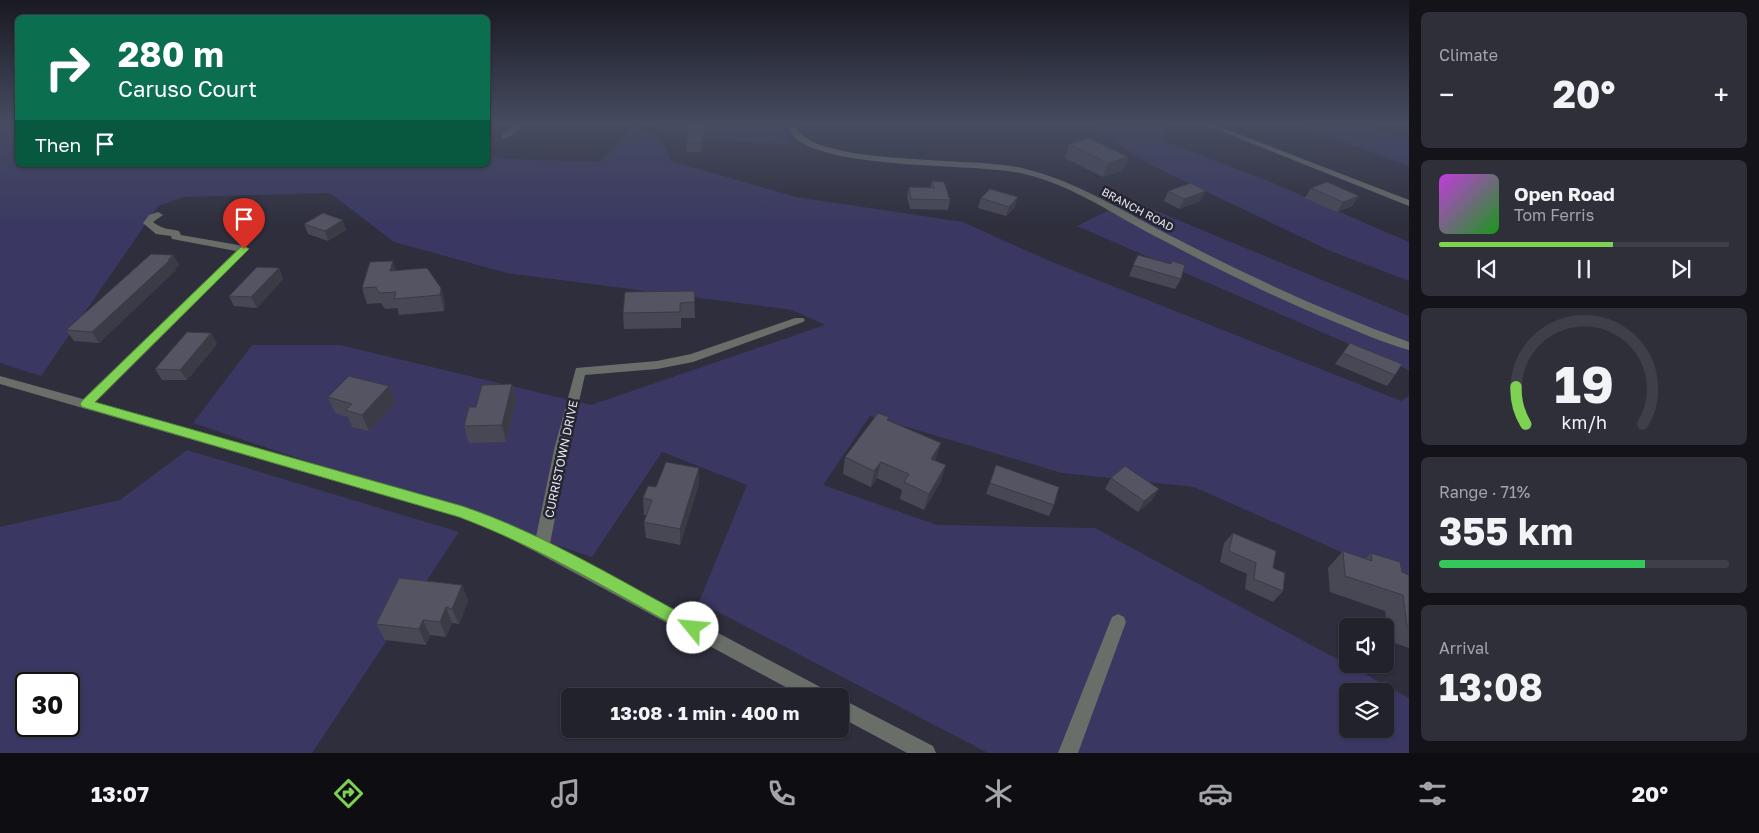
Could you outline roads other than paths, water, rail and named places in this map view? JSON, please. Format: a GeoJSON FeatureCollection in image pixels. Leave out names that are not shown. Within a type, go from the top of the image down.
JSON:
{"type":"FeatureCollection","features":[{"type":"Feature","properties":{"kind":"street","name":"BRANCH ROAD"},"geometry":{"type":"LineString","coordinates":[[884,158],[1005,168],[1050,179],[1277,293],[1326,315],[1409,346]]}},
{"type":"Feature","properties":{"kind":"street"},"geometry":{"type":"LineString","coordinates":[[1294,158],[1409,203]]}},
{"type":"Feature","properties":{"kind":"street"},"geometry":{"type":"LineString","coordinates":[[86,404],[244,249],[176,237],[175,233],[160,232],[148,223],[152,217],[158,215]]}},
{"type":"Feature","properties":{"kind":"street","name":"CURRISTOWN DRIVE"},"geometry":{"type":"LineString","coordinates":[[542,547],[561,450],[580,371],[639,367],[693,358],[799,320]]}},
{"type":"Feature","properties":{"kind":"street"},"geometry":{"type":"LineString","coordinates":[[0,380],[462,512],[496,525],[542,547],[805,688]]}},
{"type":"Feature","properties":{"kind":"street"},"geometry":{"type":"LineString","coordinates":[[1068,753],[1118,622]]}},
{"type":"Feature","properties":{"kind":"street"},"geometry":{"type":"LineString","coordinates":[[849,712],[926,753]]}}]}
